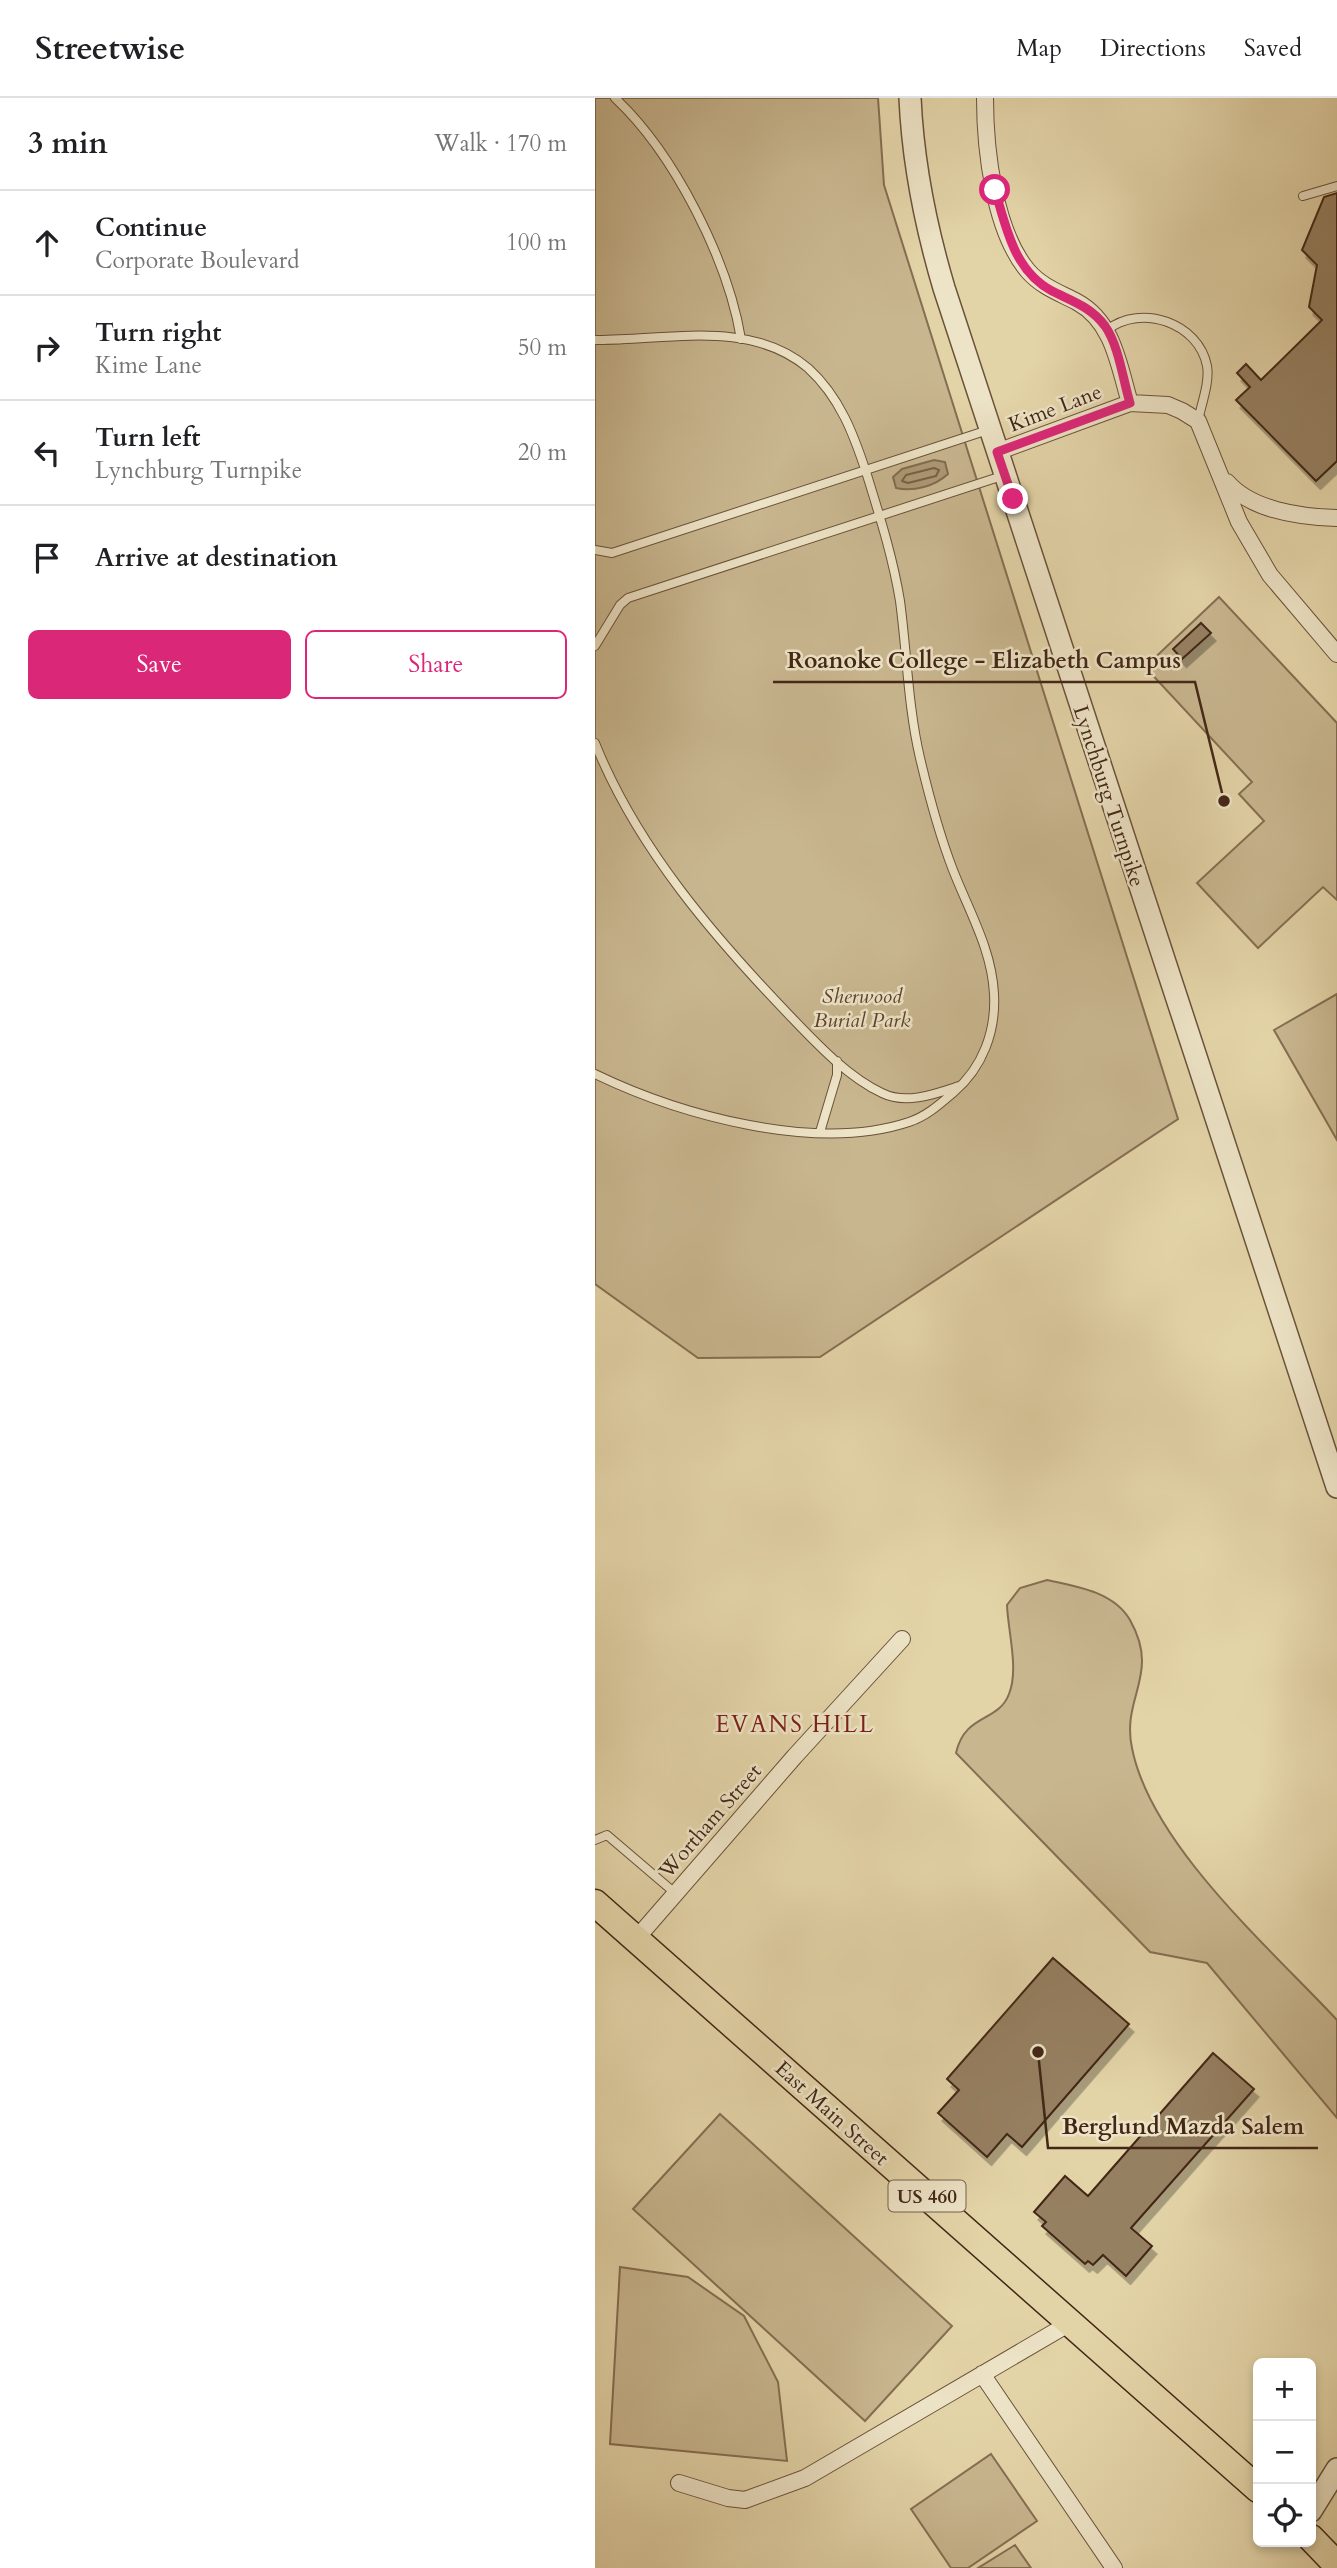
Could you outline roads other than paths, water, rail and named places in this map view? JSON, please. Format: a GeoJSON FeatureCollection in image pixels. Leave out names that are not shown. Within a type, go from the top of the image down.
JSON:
{"type":"FeatureCollection","features":[{"type":"Feature","properties":{"kind":"main road","name":"East Main Street"},"geometry":{"type":"LineString","coordinates":[[595,1903],[1253,2485]]}},
{"type":"Feature","properties":{"kind":"main road"},"geometry":{"type":"LineString","coordinates":[[1316,2543],[1337,2565]]}},
{"type":"Feature","properties":{"kind":"street","name":"Lynchburg Turnpike"},"geometry":{"type":"LineString","coordinates":[[910,98],[915,174],[924,220],[997,452],[1337,1487]]}},
{"type":"Feature","properties":{"kind":"street"},"geometry":{"type":"LineString","coordinates":[[985,98],[989,170],[1014,251],[1039,281],[1049,289],[1079,303],[1095,315],[1107,330],[1130,403]]}},
{"type":"Feature","properties":{"kind":"street","name":"Kime Lane"},"geometry":{"type":"LineString","coordinates":[[997,452],[1130,403],[1168,405],[1198,421]]}},
{"type":"Feature","properties":{"kind":"street"},"geometry":{"type":"LineString","coordinates":[[1198,421],[1239,522],[1270,575],[1337,654]]}},
{"type":"Feature","properties":{"kind":"street"},"geometry":{"type":"LineString","coordinates":[[1216,470],[1240,497],[1271,508],[1337,518]]}},
{"type":"Feature","properties":{"kind":"street","name":"Wortham Street"},"geometry":{"type":"LineString","coordinates":[[636,1939],[902,1639]]}},
{"type":"Feature","properties":{"kind":"street"},"geometry":{"type":"LineString","coordinates":[[679,2483],[728,2498],[745,2500],[805,2478],[1070,2323]]}},
{"type":"Feature","properties":{"kind":"street"},"geometry":{"type":"LineString","coordinates":[[982,2374],[1114,2568]]}},
{"type":"Feature","properties":{"kind":"street"},"geometry":{"type":"LineString","coordinates":[[1316,2503],[1337,2469]]}},
{"type":"Feature","properties":{"kind":"lane"},"geometry":{"type":"LineString","coordinates":[[615,98],[660,147],[678,175],[731,292],[741,339]]}},
{"type":"Feature","properties":{"kind":"lane"},"geometry":{"type":"LineString","coordinates":[[1303,197],[1337,186]]}},
{"type":"Feature","properties":{"kind":"lane"},"geometry":{"type":"LineString","coordinates":[[1107,330],[1119,320],[1136,317],[1171,323],[1188,332],[1202,348],[1208,370],[1198,421]]}},
{"type":"Feature","properties":{"kind":"lane"},"geometry":{"type":"LineString","coordinates":[[595,340],[698,335],[741,339],[786,353],[824,384],[849,424],[890,548],[900,600],[920,757],[952,868],[987,950],[993,976],[993,1026],[977,1066],[962,1085],[935,1109],[911,1121],[862,1132],[783,1130],[669,1104],[595,1074]]}},
{"type":"Feature","properties":{"kind":"lane"},"geometry":{"type":"LineString","coordinates":[[595,550],[612,553],[990,429]]}},
{"type":"Feature","properties":{"kind":"lane"},"geometry":{"type":"LineString","coordinates":[[595,646],[620,605],[628,598],[1005,475]]}},
{"type":"Feature","properties":{"kind":"lane"},"geometry":{"type":"LineString","coordinates":[[595,743],[633,822],[681,888],[738,962],[837,1061],[883,1095],[921,1098],[962,1085]]}},
{"type":"Feature","properties":{"kind":"lane"},"geometry":{"type":"LineString","coordinates":[[820,1132],[837,1075],[837,1061]]}},
{"type":"Feature","properties":{"kind":"lane"},"geometry":{"type":"LineString","coordinates":[[595,1840],[607,1835],[675,1893]]}},
{"type":"Feature","properties":{"kind":"water"},"geometry":{"type":"Polygon","coordinates":[[[934,460],[945,462],[948,474],[943,478],[931,485],[917,488],[896,488],[893,477],[902,469],[934,460]]]}},
{"type":"Feature","properties":{"kind":"place","name":"Roanoke College - Elizabeth Campus"},"geometry":{"type":"Point","coordinates":[1224,801]}},
{"type":"Feature","properties":{"kind":"place","name":"Berglund Mazda Salem"},"geometry":{"type":"Point","coordinates":[1038,2052]}},
{"type":"Feature","properties":{"kind":"district","name":"EVANS HILL"},"geometry":{"type":"Point","coordinates":[795,1724]}},
{"type":"Feature","properties":{"kind":"park label","name":"Sherwood Burial Park"},"geometry":{"type":"Point","coordinates":[862,1008]}}]}
